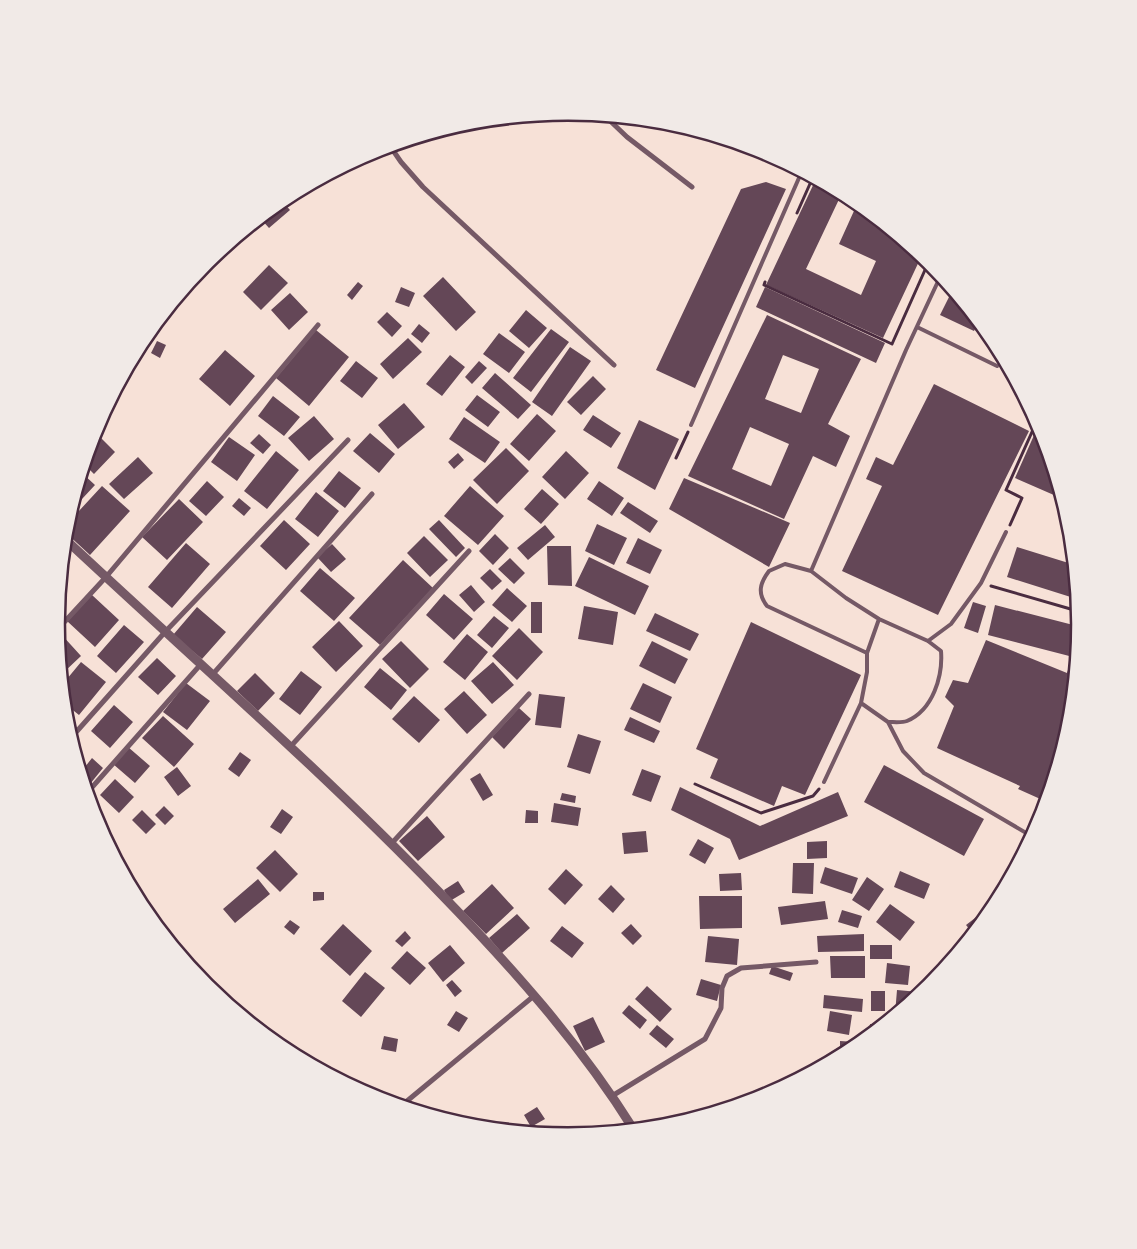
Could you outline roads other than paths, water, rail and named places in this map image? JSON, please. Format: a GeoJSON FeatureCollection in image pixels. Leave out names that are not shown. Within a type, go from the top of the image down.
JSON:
{"type":"FeatureCollection","features":[{"type":"Feature","properties":{"kind":"street"},"geometry":{"type":"LineString","coordinates":[[612,123],[627,137],[692,187]]}},
{"type":"Feature","properties":{"kind":"street"},"geometry":{"type":"LineString","coordinates":[[394,153],[400,162],[423,187],[614,365]]}},
{"type":"Feature","properties":{"kind":"street"},"geometry":{"type":"LineString","coordinates":[[65,621],[106,577],[318,325]]}},
{"type":"Feature","properties":{"kind":"street"},"geometry":{"type":"LineString","coordinates":[[77,731],[165,632],[348,440]]}},
{"type":"Feature","properties":{"kind":"street"},"geometry":{"type":"LineString","coordinates":[[212,674],[372,494]]}},
{"type":"Feature","properties":{"kind":"street"},"geometry":{"type":"LineString","coordinates":[[72,545],[291,746],[392,844],[535,995],[612,1096],[630,1124]]}},
{"type":"Feature","properties":{"kind":"street"},"geometry":{"type":"LineString","coordinates":[[291,746],[469,551]]}},
{"type":"Feature","properties":{"kind":"street"},"geometry":{"type":"LineString","coordinates":[[92,787],[201,664]]}},
{"type":"Feature","properties":{"kind":"street"},"geometry":{"type":"LineString","coordinates":[[392,844],[529,694]]}},
{"type":"Feature","properties":{"kind":"street"},"geometry":{"type":"LineString","coordinates":[[612,1096],[689,1051],[705,1039],[721,1008],[724,981],[731,972],[741,968],[816,962]]}},
{"type":"Feature","properties":{"kind":"street"},"geometry":{"type":"LineString","coordinates":[[406,1101],[535,995]]}},
{"type":"Feature","properties":{"kind":"lane"},"geometry":{"type":"LineString","coordinates":[[691,425],[799,177]]}},
{"type":"Feature","properties":{"kind":"lane"},"geometry":{"type":"LineString","coordinates":[[811,571],[917,327],[938,283]]}},
{"type":"Feature","properties":{"kind":"lane"},"geometry":{"type":"LineString","coordinates":[[917,327],[997,366]]}},
{"type":"Feature","properties":{"kind":"lane"},"geometry":{"type":"LineString","coordinates":[[928,641],[952,624],[981,583],[1006,532]]}},
{"type":"Feature","properties":{"kind":"lane"},"geometry":{"type":"LineString","coordinates":[[867,653],[767,606],[761,598],[763,579],[774,567],[785,564],[811,571],[846,598],[879,619],[928,641],[941,651],[942,669],[938,682],[920,714],[906,722],[888,722]]}},
{"type":"Feature","properties":{"kind":"lane"},"geometry":{"type":"LineString","coordinates":[[824,782],[861,703],[867,672],[867,653],[879,619]]}},
{"type":"Feature","properties":{"kind":"lane"},"geometry":{"type":"LineString","coordinates":[[861,703],[888,722],[903,751],[924,773],[1026,833]]}}]}
